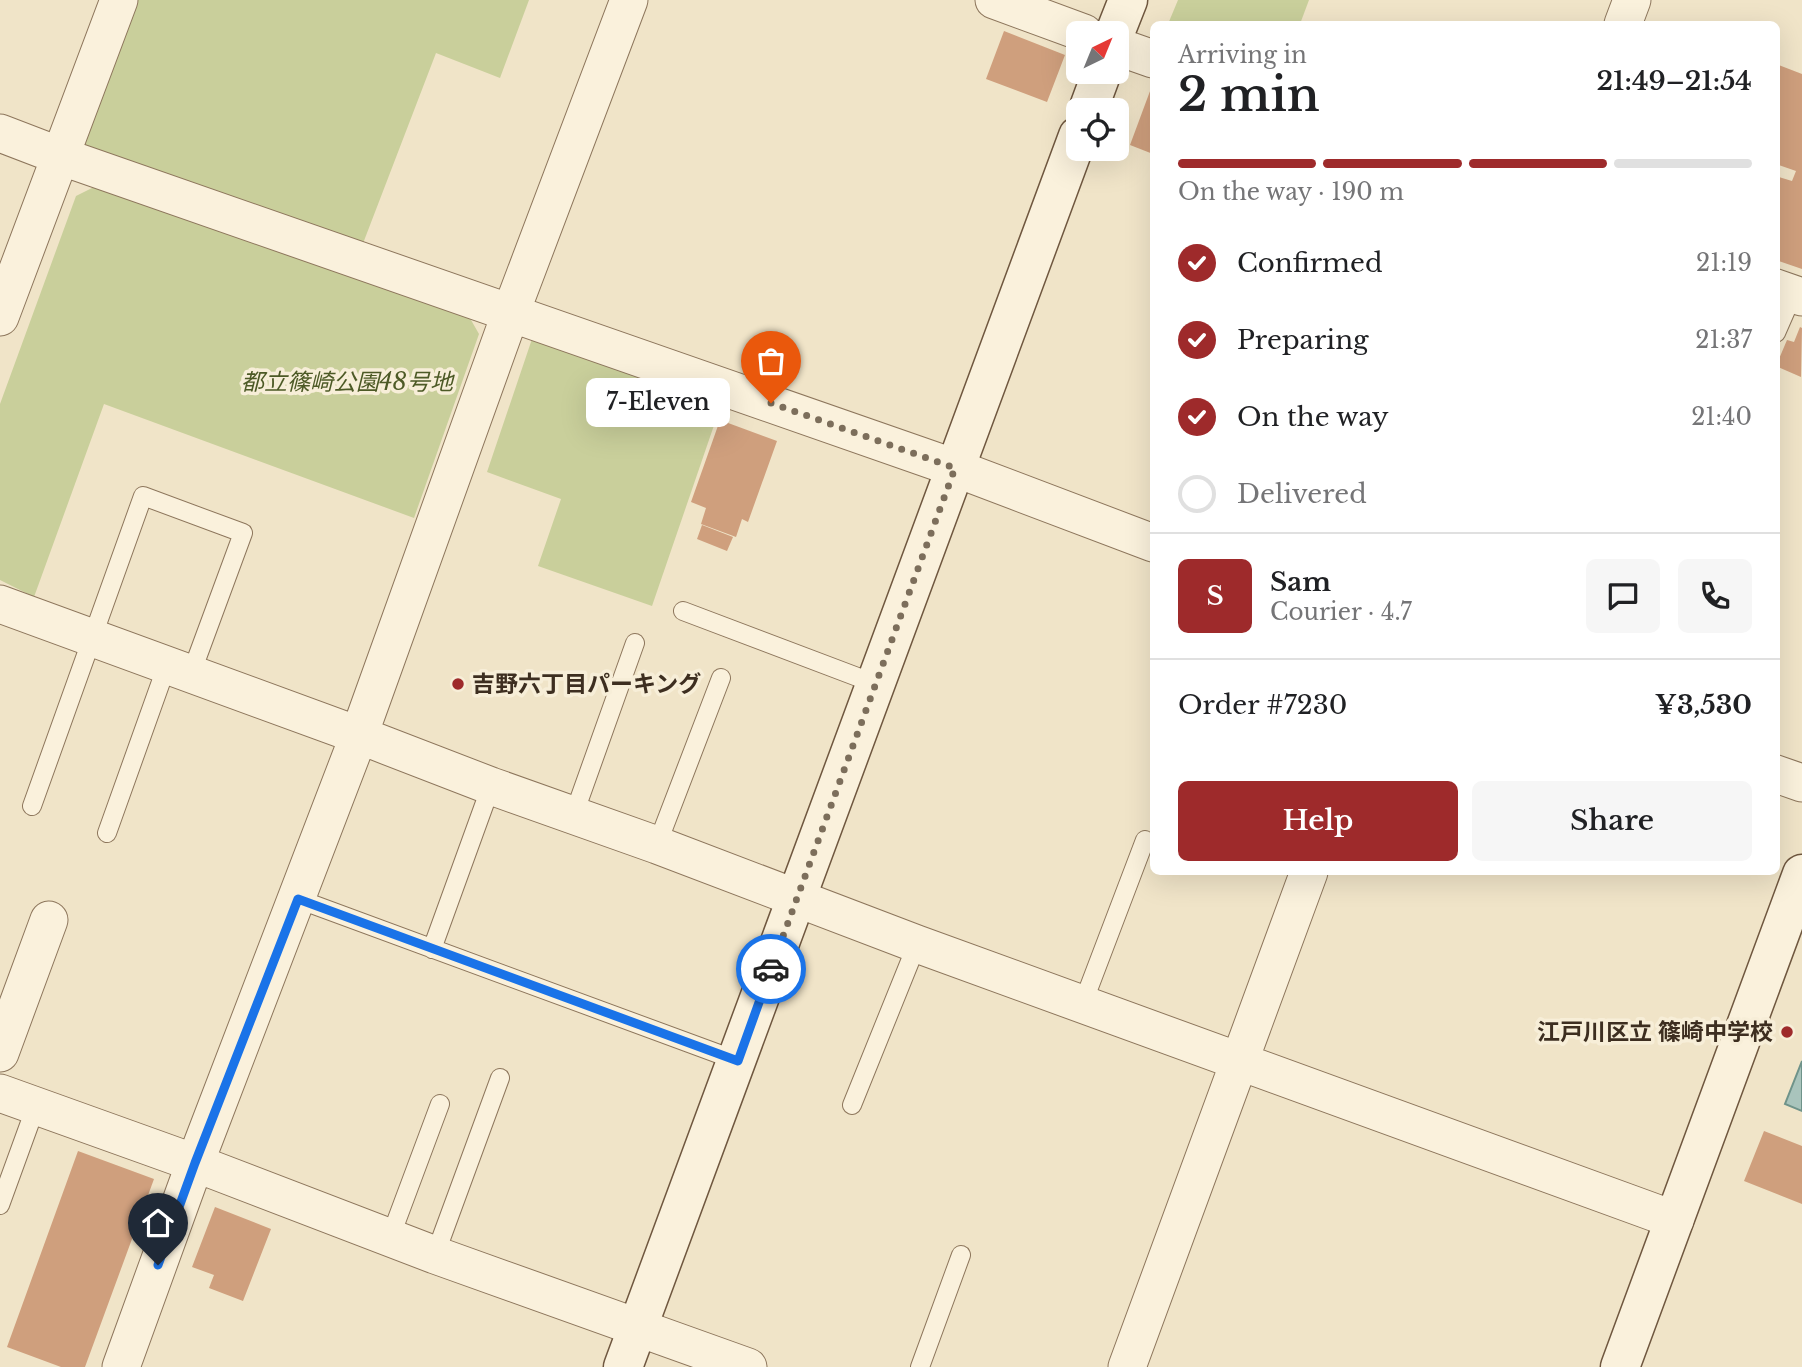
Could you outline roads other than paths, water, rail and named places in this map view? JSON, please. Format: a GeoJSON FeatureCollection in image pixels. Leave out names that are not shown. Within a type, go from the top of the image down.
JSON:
{"type":"FeatureCollection","features":[{"type":"Feature","properties":{"kind":"street"},"geometry":{"type":"LineString","coordinates":[[0,317],[119,0]]}},
{"type":"Feature","properties":{"kind":"street"},"geometry":{"type":"LineString","coordinates":[[121,1367],[195,1163],[359,736],[511,312],[629,0]]}},
{"type":"Feature","properties":{"kind":"street"},"geometry":{"type":"LineString","coordinates":[[994,0],[1066,26]]}},
{"type":"Feature","properties":{"kind":"street"},"geometry":{"type":"LineString","coordinates":[[1120,21],[1128,0]]}},
{"type":"Feature","properties":{"kind":"street"},"geometry":{"type":"LineString","coordinates":[[1624,21],[1632,0]]}},
{"type":"Feature","properties":{"kind":"street"},"geometry":{"type":"LineString","coordinates":[[1129,51],[1150,58]]}},
{"type":"Feature","properties":{"kind":"street"},"geometry":{"type":"LineString","coordinates":[[0,133],[955,468],[1150,542]]}},
{"type":"Feature","properties":{"kind":"street"},"geometry":{"type":"LineString","coordinates":[[623,1367],[1069,161]]}},
{"type":"Feature","properties":{"kind":"street"},"geometry":{"type":"LineString","coordinates":[[0,604],[491,786],[575,814],[918,944],[1675,1220]]}},
{"type":"Feature","properties":{"kind":"street"},"geometry":{"type":"LineString","coordinates":[[1780,775],[1802,783]]}},
{"type":"Feature","properties":{"kind":"street"},"geometry":{"type":"LineString","coordinates":[[1619,1367],[1802,874]]}},
{"type":"Feature","properties":{"kind":"street"},"geometry":{"type":"LineString","coordinates":[[1127,1367],[1308,875]]}},
{"type":"Feature","properties":{"kind":"street"},"geometry":{"type":"LineString","coordinates":[[0,1053],[49,920]]}},
{"type":"Feature","properties":{"kind":"street"},"geometry":{"type":"LineString","coordinates":[[0,1093],[195,1163],[435,1255],[748,1367]]}},
{"type":"Feature","properties":{"kind":"lane"},"geometry":{"type":"LineString","coordinates":[[1780,322],[1790,293]]}},
{"type":"Feature","properties":{"kind":"lane"},"geometry":{"type":"LineString","coordinates":[[32,806],[143,496],[243,533],[179,669],[107,833]]}},
{"type":"Feature","properties":{"kind":"lane"},"geometry":{"type":"LineString","coordinates":[[683,611],[876,684]]}},
{"type":"Feature","properties":{"kind":"lane"},"geometry":{"type":"LineString","coordinates":[[575,814],[635,643]]}},
{"type":"Feature","properties":{"kind":"lane"},"geometry":{"type":"LineString","coordinates":[[657,845],[721,678]]}},
{"type":"Feature","properties":{"kind":"lane"},"geometry":{"type":"LineString","coordinates":[[432,949],[491,786]]}},
{"type":"Feature","properties":{"kind":"lane"},"geometry":{"type":"LineString","coordinates":[[1083,1003],[1145,840]]}},
{"type":"Feature","properties":{"kind":"lane"},"geometry":{"type":"LineString","coordinates":[[298,899],[738,1061]]}},
{"type":"Feature","properties":{"kind":"lane"},"geometry":{"type":"LineString","coordinates":[[852,1105],[918,944]]}},
{"type":"Feature","properties":{"kind":"lane"},"geometry":{"type":"LineString","coordinates":[[435,1255],[500,1078]]}},
{"type":"Feature","properties":{"kind":"lane"},"geometry":{"type":"LineString","coordinates":[[390,1238],[440,1104]]}},
{"type":"Feature","properties":{"kind":"lane"},"geometry":{"type":"LineString","coordinates":[[0,1205],[36,1106]]}},
{"type":"Feature","properties":{"kind":"lane"},"geometry":{"type":"LineString","coordinates":[[920,1367],[961,1255]]}},
{"type":"Feature","properties":{"kind":"water"},"geometry":{"type":"Polygon","coordinates":[[[1802,1061],[1802,1111],[1785,1104],[1802,1061]]]}},
{"type":"Feature","properties":{"kind":"place","name":"7-Eleven"},"geometry":{"type":"Point","coordinates":[771,403]}},
{"type":"Feature","properties":{"kind":"place","name":"吉野六丁目パーキング"},"geometry":{"type":"Point","coordinates":[458,684]}},
{"type":"Feature","properties":{"kind":"place","name":"江戸川区立 篠崎中学校"},"geometry":{"type":"Point","coordinates":[1787,1032]}},
{"type":"Feature","properties":{"kind":"park label","name":"都立篠崎公園48号地"},"geometry":{"type":"Point","coordinates":[347,382]}}]}
